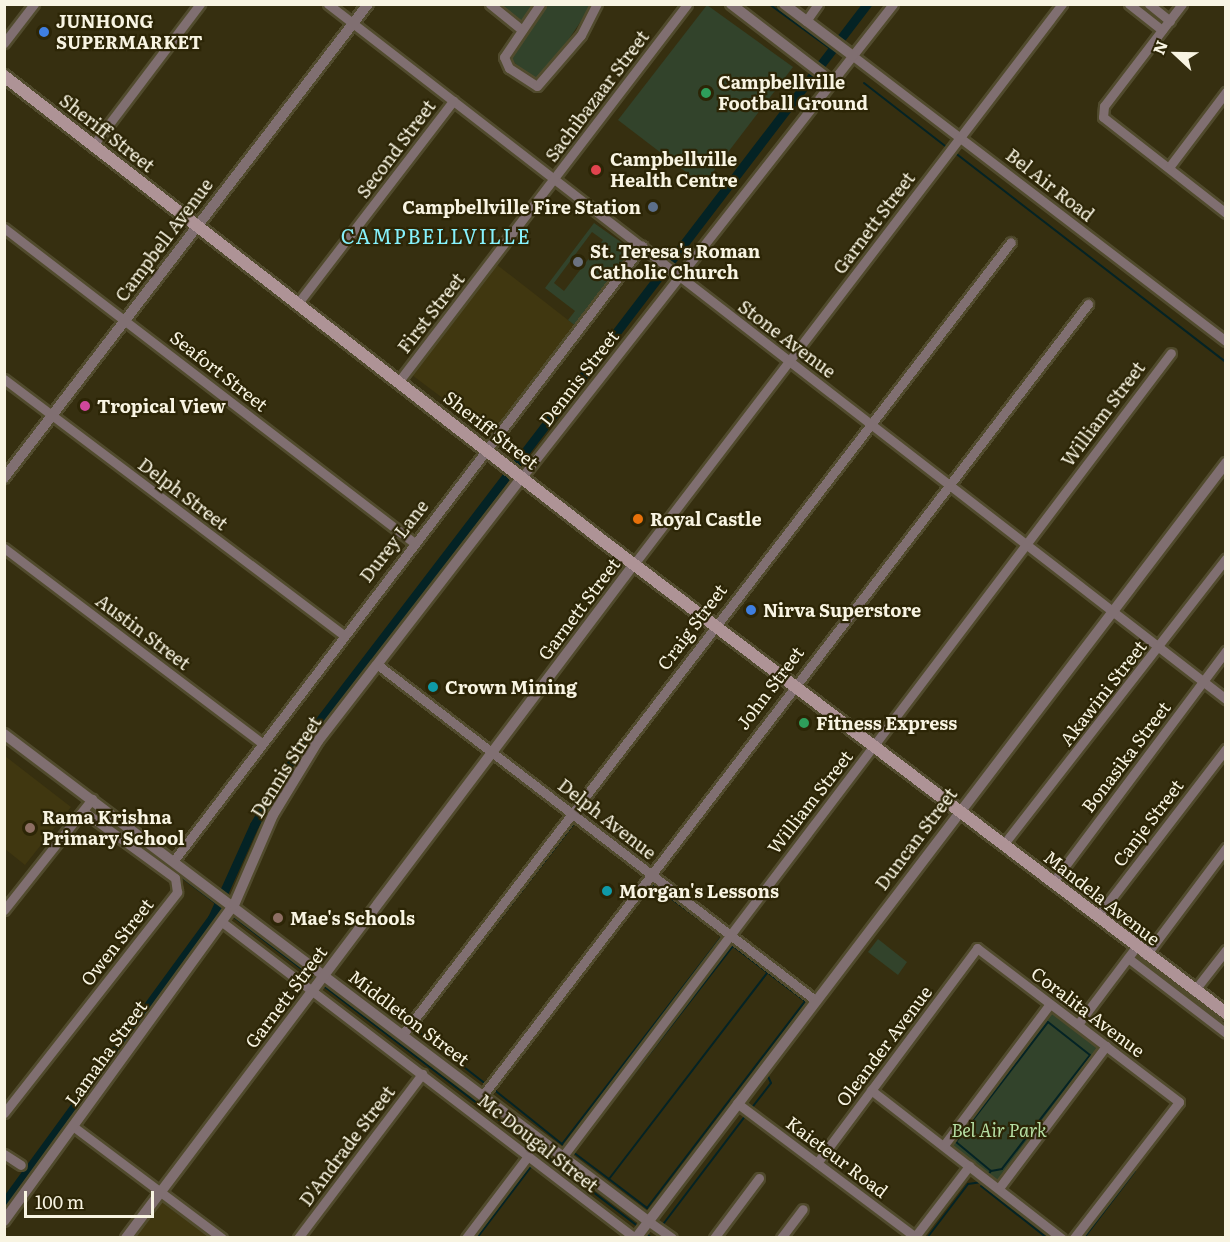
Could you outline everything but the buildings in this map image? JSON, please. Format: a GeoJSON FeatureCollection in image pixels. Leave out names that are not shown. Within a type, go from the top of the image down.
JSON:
{"type":"FeatureCollection","features":[{"type":"Feature","properties":{"kind":"main road","name":"Sheriff Street"},"geometry":{"type":"LineString","coordinates":[[4,76],[634,564],[962,814]]}},
{"type":"Feature","properties":{"kind":"main road","name":"Mandela Avenue"},"geometry":{"type":"LineString","coordinates":[[962,814],[1226,1014]]}},
{"type":"Feature","properties":{"kind":"street"},"geometry":{"type":"LineString","coordinates":[[4,43],[34,4]]}},
{"type":"Feature","properties":{"kind":"street"},"geometry":{"type":"LineString","coordinates":[[94,144],[200,4]]}},
{"type":"Feature","properties":{"kind":"street","name":"Stone Avenue"},"geometry":{"type":"LineString","coordinates":[[328,4],[1226,699]]}},
{"type":"Feature","properties":{"kind":"street","name":"Campbell Avenue"},"geometry":{"type":"LineString","coordinates":[[4,478],[195,225],[368,4]]}},
{"type":"Feature","properties":{"kind":"street"},"geometry":{"type":"LineString","coordinates":[[490,4],[522,30]]}},
{"type":"Feature","properties":{"kind":"street"},"geometry":{"type":"LineString","coordinates":[[539,5],[504,61],[537,86],[581,35],[597,4]]}},
{"type":"Feature","properties":{"kind":"street","name":"Sachibazaar Street"},"geometry":{"type":"LineString","coordinates":[[554,179],[687,4]]}},
{"type":"Feature","properties":{"kind":"street"},"geometry":{"type":"LineString","coordinates":[[731,4],[833,77]]}},
{"type":"Feature","properties":{"kind":"street"},"geometry":{"type":"LineString","coordinates":[[784,4],[851,58]]}},
{"type":"Feature","properties":{"kind":"street"},"geometry":{"type":"LineString","coordinates":[[806,21],[818,4]]}},
{"type":"Feature","properties":{"kind":"street","name":"Dennis Street"},"geometry":{"type":"LineString","coordinates":[[231,904],[273,815],[318,741],[833,77],[851,58],[893,4]]}},
{"type":"Feature","properties":{"kind":"street","name":"Garnett Street"},"geometry":{"type":"LineString","coordinates":[[126,1238],[492,751],[1062,4]]}},
{"type":"Feature","properties":{"kind":"street"},"geometry":{"type":"LineString","coordinates":[[1129,4],[1162,30]]}},
{"type":"Feature","properties":{"kind":"street"},"geometry":{"type":"LineString","coordinates":[[1149,4],[1170,21]]}},
{"type":"Feature","properties":{"kind":"street"},"geometry":{"type":"LineString","coordinates":[[1182,4],[1104,106],[1103,117],[1170,166],[1226,213]]}},
{"type":"Feature","properties":{"kind":"street","name":"Bel Air Road"},"geometry":{"type":"LineString","coordinates":[[851,58],[961,137],[1226,341]]}},
{"type":"Feature","properties":{"kind":"street"},"geometry":{"type":"LineString","coordinates":[[1170,166],[1226,92]]}},
{"type":"Feature","properties":{"kind":"street","name":"Second Street"},"geometry":{"type":"LineString","coordinates":[[298,303],[453,101]]}},
{"type":"Feature","properties":{"kind":"street","name":"First Street"},"geometry":{"type":"LineString","coordinates":[[399,381],[554,179]]}},
{"type":"Feature","properties":{"kind":"street","name":"Seafort Street"},"geometry":{"type":"LineString","coordinates":[[4,228],[413,542]]}},
{"type":"Feature","properties":{"kind":"street","name":"Craig Street"},"geometry":{"type":"LineString","coordinates":[[403,1034],[573,813],[714,624],[1011,242]]}},
{"type":"Feature","properties":{"kind":"street","name":"Durey Lane"},"geometry":{"type":"LineString","coordinates":[[175,859],[342,634],[642,246]]}},
{"type":"Feature","properties":{"kind":"street","name":"John Street"},"geometry":{"type":"LineString","coordinates":[[484,1093],[654,876],[793,685],[1088,304]]}},
{"type":"Feature","properties":{"kind":"street","name":"William Street"},"geometry":{"type":"LineString","coordinates":[[562,1156],[1170,353]]}},
{"type":"Feature","properties":{"kind":"street","name":"Delph Street"},"geometry":{"type":"LineString","coordinates":[[4,380],[342,634]]}},
{"type":"Feature","properties":{"kind":"street","name":"Duncan Street"},"geometry":{"type":"LineString","coordinates":[[635,1238],[740,1105],[815,1000],[962,814],[1111,610],[1226,463]]}},
{"type":"Feature","properties":{"kind":"street","name":"Austin Street"},"geometry":{"type":"LineString","coordinates":[[4,548],[262,743]]}},
{"type":"Feature","properties":{"kind":"street","name":"Akawini Street"},"geometry":{"type":"LineString","coordinates":[[1003,845],[1159,648],[1226,559]]}},
{"type":"Feature","properties":{"kind":"street","name":"Bonasika Street"},"geometry":{"type":"LineString","coordinates":[[1053,882],[1226,651]]}},
{"type":"Feature","properties":{"kind":"street","name":"Delph Avenue"},"geometry":{"type":"LineString","coordinates":[[378,665],[815,1000]]}},
{"type":"Feature","properties":{"kind":"street","name":"Middleton Street"},"geometry":{"type":"LineString","coordinates":[[4,734],[175,859],[231,904],[484,1093],[648,1221]]}},
{"type":"Feature","properties":{"kind":"street","name":"Canje Street"},"geometry":{"type":"LineString","coordinates":[[1097,917],[1226,749]]}},
{"type":"Feature","properties":{"kind":"street"},"geometry":{"type":"LineString","coordinates":[[4,910],[92,799]]}},
{"type":"Feature","properties":{"kind":"street","name":"Owen Street"},"geometry":{"type":"LineString","coordinates":[[4,1113],[177,892],[175,878],[83,811]]}},
{"type":"Feature","properties":{"kind":"street"},"geometry":{"type":"LineString","coordinates":[[1078,1024],[1128,958],[1141,951],[1226,848]]}},
{"type":"Feature","properties":{"kind":"street","name":"Lamaha Street"},"geometry":{"type":"LineString","coordinates":[[4,1221],[222,921],[231,904]]}},
{"type":"Feature","properties":{"kind":"street","name":"Mc Dougal Street"},"geometry":{"type":"LineString","coordinates":[[222,921],[635,1238]]}},
{"type":"Feature","properties":{"kind":"street","name":"Coralita Avenue"},"geometry":{"type":"LineString","coordinates":[[977,948],[1179,1102],[1074,1238]]}},
{"type":"Feature","properties":{"kind":"street","name":"Oleander Avenue"},"geometry":{"type":"LineString","coordinates":[[817,1163],[977,948]]}},
{"type":"Feature","properties":{"kind":"street"},"geometry":{"type":"LineString","coordinates":[[1194,992],[1226,950]]}},
{"type":"Feature","properties":{"kind":"street"},"geometry":{"type":"LineString","coordinates":[[1128,958],[1226,1033]]}},
{"type":"Feature","properties":{"kind":"street"},"geometry":{"type":"LineString","coordinates":[[944,1145],[1050,1004]]}},
{"type":"Feature","properties":{"kind":"street"},"geometry":{"type":"LineString","coordinates":[[999,1188],[1106,1046]]}},
{"type":"Feature","properties":{"kind":"street","name":"D'Andrade Street"},"geometry":{"type":"LineString","coordinates":[[298,1238],[422,1074]]}},
{"type":"Feature","properties":{"kind":"street"},"geometry":{"type":"LineString","coordinates":[[871,1090],[1061,1238]]}},
{"type":"Feature","properties":{"kind":"street","name":"Kaieteur Road"},"geometry":{"type":"LineString","coordinates":[[740,1105],[915,1237]]}},
{"type":"Feature","properties":{"kind":"street"},"geometry":{"type":"LineString","coordinates":[[74,1126],[222,1238]]}},
{"type":"Feature","properties":{"kind":"street"},"geometry":{"type":"LineString","coordinates":[[4,1154],[21,1166]]}},
{"type":"Feature","properties":{"kind":"street"},"geometry":{"type":"LineString","coordinates":[[466,1238],[532,1159]]}},
{"type":"Feature","properties":{"kind":"street"},"geometry":{"type":"LineString","coordinates":[[915,1237],[972,1168]]}},
{"type":"Feature","properties":{"kind":"street"},"geometry":{"type":"LineString","coordinates":[[714,1238],[759,1178]]}},
{"type":"Feature","properties":{"kind":"street"},"geometry":{"type":"LineString","coordinates":[[781,1238],[803,1209]]}},
{"type":"Feature","properties":{"kind":"street"},"geometry":{"type":"LineString","coordinates":[[648,1221],[668,1235]]}},
{"type":"Feature","properties":{"kind":"shaded area"},"geometry":{"type":"Polygon","coordinates":[[[496,264],[577,327],[493,436],[412,375],[496,264]]]}},
{"type":"Feature","properties":{"kind":"shaded area","name":"Rama Krishna Primary School"},"geometry":{"type":"Polygon","coordinates":[[[5,756],[71,807],[25,865],[5,849],[5,756]]]}},
{"type":"Feature","properties":{"kind":"shaded area"},"geometry":{"type":"Polygon","coordinates":[[[159,1199],[211,1237],[131,1238],[159,1199]]]}},
{"type":"Feature","properties":{"kind":"green space"},"geometry":{"type":"Polygon","coordinates":[[[497,5],[532,5],[542,11],[547,5],[592,5],[541,80],[535,81],[509,58],[528,28],[497,5]]]}},
{"type":"Feature","properties":{"kind":"green space","name":"Campbellville Football Ground"},"geometry":{"type":"Polygon","coordinates":[[[707,5],[793,67],[703,185],[618,120],[707,5]]]}},
{"type":"Feature","properties":{"kind":"green space"},"geometry":{"type":"Polygon","coordinates":[[[594,223],[635,252],[577,327],[568,320],[575,311],[545,288],[594,223]],[[592,232],[554,283],[564,291],[603,240],[592,232]]]}},
{"type":"Feature","properties":{"kind":"green space"},"geometry":{"type":"Polygon","coordinates":[[[878,939],[907,962],[898,975],[868,952],[878,939]]]}},
{"type":"Feature","properties":{"kind":"green space","name":"Bel Air Park"},"geometry":{"type":"Polygon","coordinates":[[[1051,1011],[1100,1048],[998,1182],[949,1144],[1051,1011]]]}},
{"type":"Feature","properties":{"kind":"waterway"},"geometry":{"type":"LineString","coordinates":[[769,4],[832,50]]}},
{"type":"Feature","properties":{"kind":"waterway"},"geometry":{"type":"LineString","coordinates":[[4,1203],[212,918],[254,825],[307,737],[867,4]]}},
{"type":"Feature","properties":{"kind":"waterway"},"geometry":{"type":"LineString","coordinates":[[864,83],[949,149]]}},
{"type":"Feature","properties":{"kind":"waterway"},"geometry":{"type":"LineString","coordinates":[[954,152],[1226,362]]}},
{"type":"Feature","properties":{"kind":"waterway"},"geometry":{"type":"LineString","coordinates":[[658,876],[789,706]]}},
{"type":"Feature","properties":{"kind":"waterway"},"geometry":{"type":"LineString","coordinates":[[4,742],[85,803]]}},
{"type":"Feature","properties":{"kind":"waterway"},"geometry":{"type":"LineString","coordinates":[[90,807],[226,911]]}},
{"type":"Feature","properties":{"kind":"waterway"},"geometry":{"type":"LineString","coordinates":[[798,1034],[961,819]]}},
{"type":"Feature","properties":{"kind":"waterway"},"geometry":{"type":"LineString","coordinates":[[487,1085],[415,1029],[574,823]]}},
{"type":"Feature","properties":{"kind":"waterway"},"geometry":{"type":"LineString","coordinates":[[495,1090],[655,880]]}},
{"type":"Feature","properties":{"kind":"waterway"},"geometry":{"type":"LineString","coordinates":[[562,1144],[722,936],[653,885]]}},
{"type":"Feature","properties":{"kind":"waterway"},"geometry":{"type":"LineString","coordinates":[[230,914],[316,980]]}},
{"type":"Feature","properties":{"kind":"waterway"},"geometry":{"type":"LineString","coordinates":[[572,1151],[573,1152],[647,1208],[805,1001],[733,946],[573,1152]]}},
{"type":"Feature","properties":{"kind":"waterway"},"geometry":{"type":"LineString","coordinates":[[609,1179],[768,972]]}},
{"type":"Feature","properties":{"kind":"waterway"},"geometry":{"type":"LineString","coordinates":[[321,984],[640,1228]]}},
{"type":"Feature","properties":{"kind":"waterway"},"geometry":{"type":"LineString","coordinates":[[986,1177],[991,1171],[956,1142],[1048,1022],[1090,1055],[1002,1169],[991,1171]]}},
{"type":"Feature","properties":{"kind":"waterway"},"geometry":{"type":"LineString","coordinates":[[750,1110],[771,1083],[767,1074]]}},
{"type":"Feature","properties":{"kind":"waterway"},"geometry":{"type":"LineString","coordinates":[[492,1088],[567,1148]]}},
{"type":"Feature","properties":{"kind":"waterway"},"geometry":{"type":"LineString","coordinates":[[661,1227],[746,1115]]}},
{"type":"Feature","properties":{"kind":"waterway"},"geometry":{"type":"LineString","coordinates":[[477,1238],[533,1164]]}},
{"type":"Feature","properties":{"kind":"waterway"},"geometry":{"type":"LineString","coordinates":[[1084,1238],[1135,1171]]}},
{"type":"Feature","properties":{"kind":"waterway"},"geometry":{"type":"LineString","coordinates":[[927,1238],[968,1184],[982,1182]]}},
{"type":"Feature","properties":{"kind":"waterway"},"geometry":{"type":"LineString","coordinates":[[981,1186],[1047,1238]]}},
{"type":"Feature","properties":{"kind":"waterway"},"geometry":{"type":"LineString","coordinates":[[644,1232],[652,1238]]}},
{"type":"Feature","properties":{"kind":"place","name":"JUNHONG SUPERMARKET"},"geometry":{"type":"Point","coordinates":[44,32]}},
{"type":"Feature","properties":{"kind":"place","name":"Campbellville Football Ground"},"geometry":{"type":"Point","coordinates":[706,93]}},
{"type":"Feature","properties":{"kind":"place","name":"Campbellville Health Centre"},"geometry":{"type":"Point","coordinates":[596,170]}},
{"type":"Feature","properties":{"kind":"place","name":"Campbellville Fire Station"},"geometry":{"type":"Point","coordinates":[653,207]}},
{"type":"Feature","properties":{"kind":"place","name":"St. Teresa's Roman Catholic Church"},"geometry":{"type":"Point","coordinates":[578,262]}},
{"type":"Feature","properties":{"kind":"place","name":"Tropical View"},"geometry":{"type":"Point","coordinates":[85,406]}},
{"type":"Feature","properties":{"kind":"place","name":"Royal Castle"},"geometry":{"type":"Point","coordinates":[638,519]}},
{"type":"Feature","properties":{"kind":"place","name":"Nirva Superstore"},"geometry":{"type":"Point","coordinates":[751,610]}},
{"type":"Feature","properties":{"kind":"place","name":"Crown Mining"},"geometry":{"type":"Point","coordinates":[433,687]}},
{"type":"Feature","properties":{"kind":"place","name":"Fitness Express"},"geometry":{"type":"Point","coordinates":[804,723]}},
{"type":"Feature","properties":{"kind":"place","name":"Rama Krishna Primary School"},"geometry":{"type":"Point","coordinates":[30,828]}},
{"type":"Feature","properties":{"kind":"place","name":"Morgan's Lessons"},"geometry":{"type":"Point","coordinates":[607,891]}},
{"type":"Feature","properties":{"kind":"place","name":"Mae's Schools"},"geometry":{"type":"Point","coordinates":[278,918]}},
{"type":"Feature","properties":{"kind":"district","name":"CAMPBELLVILLE"},"geometry":{"type":"Point","coordinates":[436,235]}}]}
